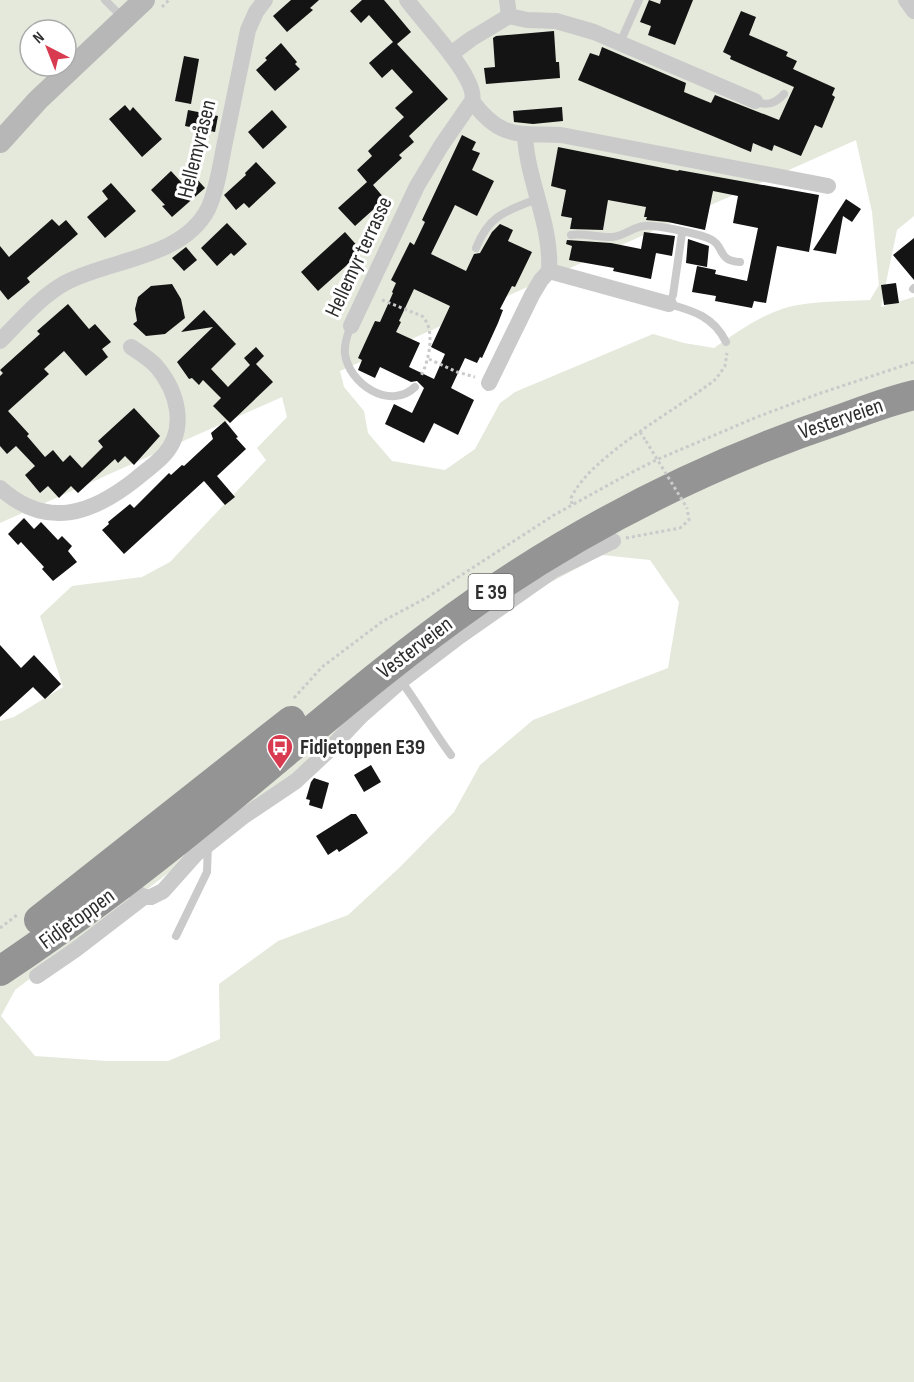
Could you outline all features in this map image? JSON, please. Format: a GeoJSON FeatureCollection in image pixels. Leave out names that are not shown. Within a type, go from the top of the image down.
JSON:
{"type":"FeatureCollection","features":[{"type":"Feature","properties":{"kind":"highway","name":"Vesterveien"},"geometry":{"type":"LineString","coordinates":[[0,949],[126,881],[370,660],[467,590],[553,534],[616,498],[683,464],[821,407],[914,376]]}},
{"type":"Feature","properties":{"kind":"highway","name":"Vesterveien"},"geometry":{"type":"LineString","coordinates":[[0,971],[126,881],[402,657],[476,602],[561,546],[737,457],[819,426],[914,395]]}},
{"type":"Feature","properties":{"kind":"street"},"geometry":{"type":"LineString","coordinates":[[0,142],[38,100],[144,0]]}},
{"type":"Feature","properties":{"kind":"street","name":"Hellemyråsen"},"geometry":{"type":"LineString","coordinates":[[0,341],[40,301],[66,283],[170,244],[201,219],[208,208],[217,177],[248,30],[256,12],[265,0]]}},
{"type":"Feature","properties":{"kind":"street"},"geometry":{"type":"LineString","coordinates":[[407,0],[451,54],[470,82],[474,95],[472,101],[481,114],[498,127],[521,135],[561,135],[828,186]]}},
{"type":"Feature","properties":{"kind":"street"},"geometry":{"type":"LineString","coordinates":[[906,0],[914,11]]}},
{"type":"Feature","properties":{"kind":"street"},"geometry":{"type":"LineString","coordinates":[[451,54],[508,8],[527,20],[572,24],[755,101]]}},
{"type":"Feature","properties":{"kind":"street","name":"Hellemyr terrasse"},"geometry":{"type":"LineString","coordinates":[[351,326],[417,186],[472,101]]}},
{"type":"Feature","properties":{"kind":"street"},"geometry":{"type":"LineString","coordinates":[[484,380],[532,295],[549,271],[548,243],[527,159],[525,135]]}},
{"type":"Feature","properties":{"kind":"street"},"geometry":{"type":"LineString","coordinates":[[549,271],[669,304]]}},
{"type":"Feature","properties":{"kind":"street"},"geometry":{"type":"LineString","coordinates":[[0,488],[19,504],[31,509],[49,513],[89,509],[109,498],[165,454],[176,434],[178,406],[166,380],[155,364],[131,347]]}},
{"type":"Feature","properties":{"kind":"street","name":"Fidjetoppen"},"geometry":{"type":"LineString","coordinates":[[37,976],[75,950],[126,881],[151,897],[163,891],[196,854],[244,816],[296,781],[361,716],[401,681],[554,570],[613,541]]}},
{"type":"Feature","properties":{"kind":"lane"},"geometry":{"type":"LineString","coordinates":[[105,0],[125,19]]}},
{"type":"Feature","properties":{"kind":"lane"},"geometry":{"type":"LineString","coordinates":[[623,45],[623,36],[639,0]]}},
{"type":"Feature","properties":{"kind":"lane"},"geometry":{"type":"LineString","coordinates":[[755,101],[769,104],[776,102],[784,94]]}},
{"type":"Feature","properties":{"kind":"lane"},"geometry":{"type":"LineString","coordinates":[[476,248],[482,231],[491,221],[537,199]]}},
{"type":"Feature","properties":{"kind":"lane"},"geometry":{"type":"LineString","coordinates":[[571,234],[615,237],[638,227],[652,226],[714,241],[726,258],[740,262]]}},
{"type":"Feature","properties":{"kind":"lane"},"geometry":{"type":"LineString","coordinates":[[682,233],[673,295],[669,304],[700,314],[710,321],[726,342]]}},
{"type":"Feature","properties":{"kind":"lane","name":"Hellemyr terrasse"},"geometry":{"type":"LineString","coordinates":[[351,326],[345,352],[351,373],[356,380],[365,387],[389,396],[408,394],[415,387]]}},
{"type":"Feature","properties":{"kind":"lane"},"geometry":{"type":"LineString","coordinates":[[401,681],[451,755]]}},
{"type":"Feature","properties":{"kind":"lane"},"geometry":{"type":"LineString","coordinates":[[176,936],[207,872],[208,844]]}},
{"type":"Feature","properties":{"kind":"path"},"geometry":{"type":"LineString","coordinates":[[366,293],[427,320],[429,327],[428,358],[415,387]]}},
{"type":"Feature","properties":{"kind":"path"},"geometry":{"type":"LineString","coordinates":[[573,504],[571,498],[579,484],[607,457],[716,379],[727,361],[726,342]]}},
{"type":"Feature","properties":{"kind":"path"},"geometry":{"type":"LineString","coordinates":[[428,358],[457,372],[484,380]]}},
{"type":"Feature","properties":{"kind":"path"},"geometry":{"type":"LineString","coordinates":[[613,541],[680,528],[689,520],[687,508],[640,432]]}},
{"type":"Feature","properties":{"kind":"shaded area"},"geometry":{"type":"Polygon","coordinates":[[[0,0],[914,0],[914,216],[897,230],[881,307],[914,297],[914,1382],[0,1382],[0,721],[14,717],[63,687],[40,616],[72,586],[142,577],[170,562],[266,460],[257,448],[287,417],[282,397],[0,523],[0,0]],[[856,140],[340,371],[344,387],[364,411],[368,433],[392,461],[445,470],[475,449],[500,403],[515,392],[653,334],[684,343],[714,348],[743,328],[785,308],[821,302],[870,300],[879,285],[872,212],[856,140]],[[602,555],[517,600],[442,653],[298,774],[15,990],[1,1016],[35,1056],[107,1061],[168,1061],[220,1039],[219,984],[278,941],[348,915],[399,868],[454,812],[480,765],[533,720],[668,668],[679,602],[650,560],[602,555]]]}},
{"type":"Feature","properties":{"kind":"building"},"geometry":{"type":"Polygon","coordinates":[[[291,0],[319,0],[310,8],[313,10],[287,32],[273,16],[291,0]]]}},
{"type":"Feature","properties":{"kind":"building"},"geometry":{"type":"Polygon","coordinates":[[[362,0],[384,0],[411,32],[397,44],[448,99],[409,136],[414,142],[399,155],[402,158],[373,185],[385,199],[355,226],[338,208],[367,182],[357,170],[372,156],[368,151],[404,117],[395,108],[413,92],[392,69],[382,78],[369,63],[393,42],[369,15],[361,23],[350,11],[362,0]]]}},
{"type":"Feature","properties":{"kind":"building"},"geometry":{"type":"Polygon","coordinates":[[[649,0],[660,4],[661,0],[693,0],[675,45],[648,35],[651,26],[640,22],[649,0]]]}},
{"type":"Feature","properties":{"kind":"building"},"geometry":{"type":"Polygon","coordinates":[[[741,11],[756,17],[749,35],[788,52],[786,56],[797,61],[793,69],[835,88],[832,95],[835,97],[822,128],[815,125],[801,156],[774,145],[772,151],[753,143],[751,152],[578,80],[590,53],[599,56],[602,47],[686,83],[684,92],[711,103],[715,95],[779,120],[794,87],[730,59],[731,56],[723,52],[741,11]]]}},
{"type":"Feature","properties":{"kind":"building"},"geometry":{"type":"Polygon","coordinates":[[[554,31],[556,62],[559,62],[560,78],[486,84],[484,68],[495,67],[493,38],[554,31]]]}},
{"type":"Feature","properties":{"kind":"building"},"geometry":{"type":"Polygon","coordinates":[[[281,43],[300,69],[275,91],[256,70],[281,43]]]}},
{"type":"Feature","properties":{"kind":"building"},"geometry":{"type":"Polygon","coordinates":[[[184,56],[199,59],[191,104],[175,101],[184,56]]]}},
{"type":"Feature","properties":{"kind":"building"},"geometry":{"type":"Polygon","coordinates":[[[125,105],[130,111],[133,107],[162,139],[142,157],[109,119],[125,105]]]}},
{"type":"Feature","properties":{"kind":"building"},"geometry":{"type":"Polygon","coordinates":[[[562,107],[563,121],[533,124],[514,122],[513,111],[562,107]]]}},
{"type":"Feature","properties":{"kind":"building"},"geometry":{"type":"Polygon","coordinates":[[[188,110],[218,116],[215,132],[185,126],[188,110]]]}},
{"type":"Feature","properties":{"kind":"building"},"geometry":{"type":"Polygon","coordinates":[[[272,110],[287,127],[263,149],[248,132],[272,110]]]}},
{"type":"Feature","properties":{"kind":"building"},"geometry":{"type":"Polygon","coordinates":[[[462,135],[476,142],[472,150],[480,153],[472,170],[494,181],[477,216],[455,205],[431,254],[466,271],[474,254],[480,253],[492,232],[500,224],[513,230],[508,241],[532,252],[515,287],[512,286],[500,309],[503,310],[482,358],[480,357],[477,363],[465,358],[451,388],[474,400],[458,435],[434,423],[424,443],[385,424],[394,404],[412,413],[424,388],[417,381],[411,382],[380,367],[375,378],[358,370],[362,360],[358,358],[375,321],[380,322],[393,293],[396,283],[391,280],[410,242],[414,245],[425,222],[422,220],[462,135]],[[414,289],[396,332],[420,343],[409,367],[434,379],[445,354],[431,347],[450,306],[414,289]]]}},
{"type":"Feature","properties":{"kind":"building"},"geometry":{"type":"Polygon","coordinates":[[[558,147],[678,171],[819,195],[809,252],[777,246],[766,303],[754,301],[752,308],[715,301],[716,296],[692,292],[697,266],[716,270],[715,274],[747,281],[758,228],[733,223],[738,196],[713,191],[705,230],[646,220],[647,217],[644,217],[646,207],[608,200],[603,230],[570,229],[572,218],[561,216],[566,190],[551,186],[558,147]]]}},
{"type":"Feature","properties":{"kind":"building"},"geometry":{"type":"Polygon","coordinates":[[[256,162],[276,183],[249,208],[244,203],[236,210],[224,195],[246,175],[245,173],[256,162]]]}},
{"type":"Feature","properties":{"kind":"building"},"geometry":{"type":"Polygon","coordinates":[[[171,171],[183,184],[195,177],[205,188],[172,217],[162,206],[165,205],[151,190],[171,171]]]}},
{"type":"Feature","properties":{"kind":"building"},"geometry":{"type":"Polygon","coordinates":[[[111,183],[136,211],[105,238],[87,217],[108,199],[102,191],[111,183]]]}},
{"type":"Feature","properties":{"kind":"building"},"geometry":{"type":"Polygon","coordinates":[[[846,199],[861,209],[852,222],[843,216],[836,254],[813,250],[846,199]]]}},
{"type":"Feature","properties":{"kind":"building"},"geometry":{"type":"Polygon","coordinates":[[[52,219],[59,226],[66,220],[78,234],[27,278],[30,282],[8,300],[0,290],[0,246],[9,257],[52,219]]]}},
{"type":"Feature","properties":{"kind":"building"},"geometry":{"type":"Polygon","coordinates":[[[227,223],[247,244],[234,256],[231,253],[217,266],[201,248],[227,223]]]}},
{"type":"Feature","properties":{"kind":"building"},"geometry":{"type":"Polygon","coordinates":[[[345,232],[360,249],[354,254],[356,257],[318,291],[301,272],[345,232]]]}},
{"type":"Feature","properties":{"kind":"building"},"geometry":{"type":"Polygon","coordinates":[[[644,232],[675,236],[672,256],[656,253],[651,279],[613,271],[614,268],[569,260],[572,246],[566,244],[567,240],[611,243],[641,249],[644,232]]]}},
{"type":"Feature","properties":{"kind":"building"},"geometry":{"type":"Polygon","coordinates":[[[914,238],[914,280],[893,255],[914,238]]]}},
{"type":"Feature","properties":{"kind":"building"},"geometry":{"type":"Polygon","coordinates":[[[688,239],[709,246],[707,267],[686,263],[688,239]]]}},
{"type":"Feature","properties":{"kind":"building"},"geometry":{"type":"Polygon","coordinates":[[[186,247],[197,260],[184,271],[172,258],[186,247]]]}},
{"type":"Feature","properties":{"kind":"building"},"geometry":{"type":"Polygon","coordinates":[[[896,283],[899,303],[884,305],[881,285],[896,283]]]}},
{"type":"Feature","properties":{"kind":"building"},"geometry":{"type":"Polygon","coordinates":[[[172,284],[181,299],[185,318],[165,334],[146,336],[133,324],[137,321],[135,309],[138,297],[151,286],[172,284]]]}},
{"type":"Feature","properties":{"kind":"building"},"geometry":{"type":"Polygon","coordinates":[[[68,304],[89,329],[95,324],[111,342],[102,349],[108,357],[86,376],[64,351],[44,369],[49,374],[8,411],[29,434],[27,436],[45,457],[53,450],[63,462],[70,455],[82,468],[103,447],[98,441],[134,408],[160,436],[134,465],[125,456],[118,463],[115,459],[78,493],[71,486],[59,498],[48,486],[40,493],[25,475],[35,466],[16,446],[7,454],[0,446],[0,376],[3,373],[0,370],[40,334],[37,331],[68,304]]]}},
{"type":"Feature","properties":{"kind":"building"},"geometry":{"type":"Polygon","coordinates":[[[204,310],[236,344],[211,369],[228,387],[250,365],[244,358],[256,347],[264,356],[256,364],[273,382],[230,423],[213,406],[221,398],[203,380],[199,385],[192,378],[189,379],[177,362],[213,327],[181,332],[204,310]]]}},
{"type":"Feature","properties":{"kind":"building"},"geometry":{"type":"Polygon","coordinates":[[[225,421],[246,449],[217,476],[235,497],[225,505],[204,481],[124,554],[102,530],[109,524],[108,522],[130,504],[134,508],[169,473],[171,475],[182,465],[184,466],[213,439],[211,433],[225,421]]]}},
{"type":"Feature","properties":{"kind":"building"},"geometry":{"type":"Polygon","coordinates":[[[24,518],[34,529],[41,522],[58,540],[62,536],[72,546],[68,551],[77,562],[53,581],[42,569],[44,567],[21,542],[18,545],[8,534],[24,518]]]}},
{"type":"Feature","properties":{"kind":"building"},"geometry":{"type":"Polygon","coordinates":[[[0,645],[21,668],[34,655],[61,684],[45,699],[33,687],[0,717],[0,645]]]}},
{"type":"Feature","properties":{"kind":"building"},"geometry":{"type":"Polygon","coordinates":[[[371,765],[381,782],[364,792],[354,775],[371,765]]]}},
{"type":"Feature","properties":{"kind":"building"},"geometry":{"type":"Polygon","coordinates":[[[314,778],[329,783],[322,809],[309,805],[310,800],[306,799],[314,778]]]}},
{"type":"Feature","properties":{"kind":"building"},"geometry":{"type":"Polygon","coordinates":[[[351,814],[356,814],[368,833],[339,852],[337,849],[328,855],[316,836],[351,814]]]}},
{"type":"Feature","properties":{"kind":"place","name":"Fidjetoppen E39"},"geometry":{"type":"Point","coordinates":[280,770]}}]}
